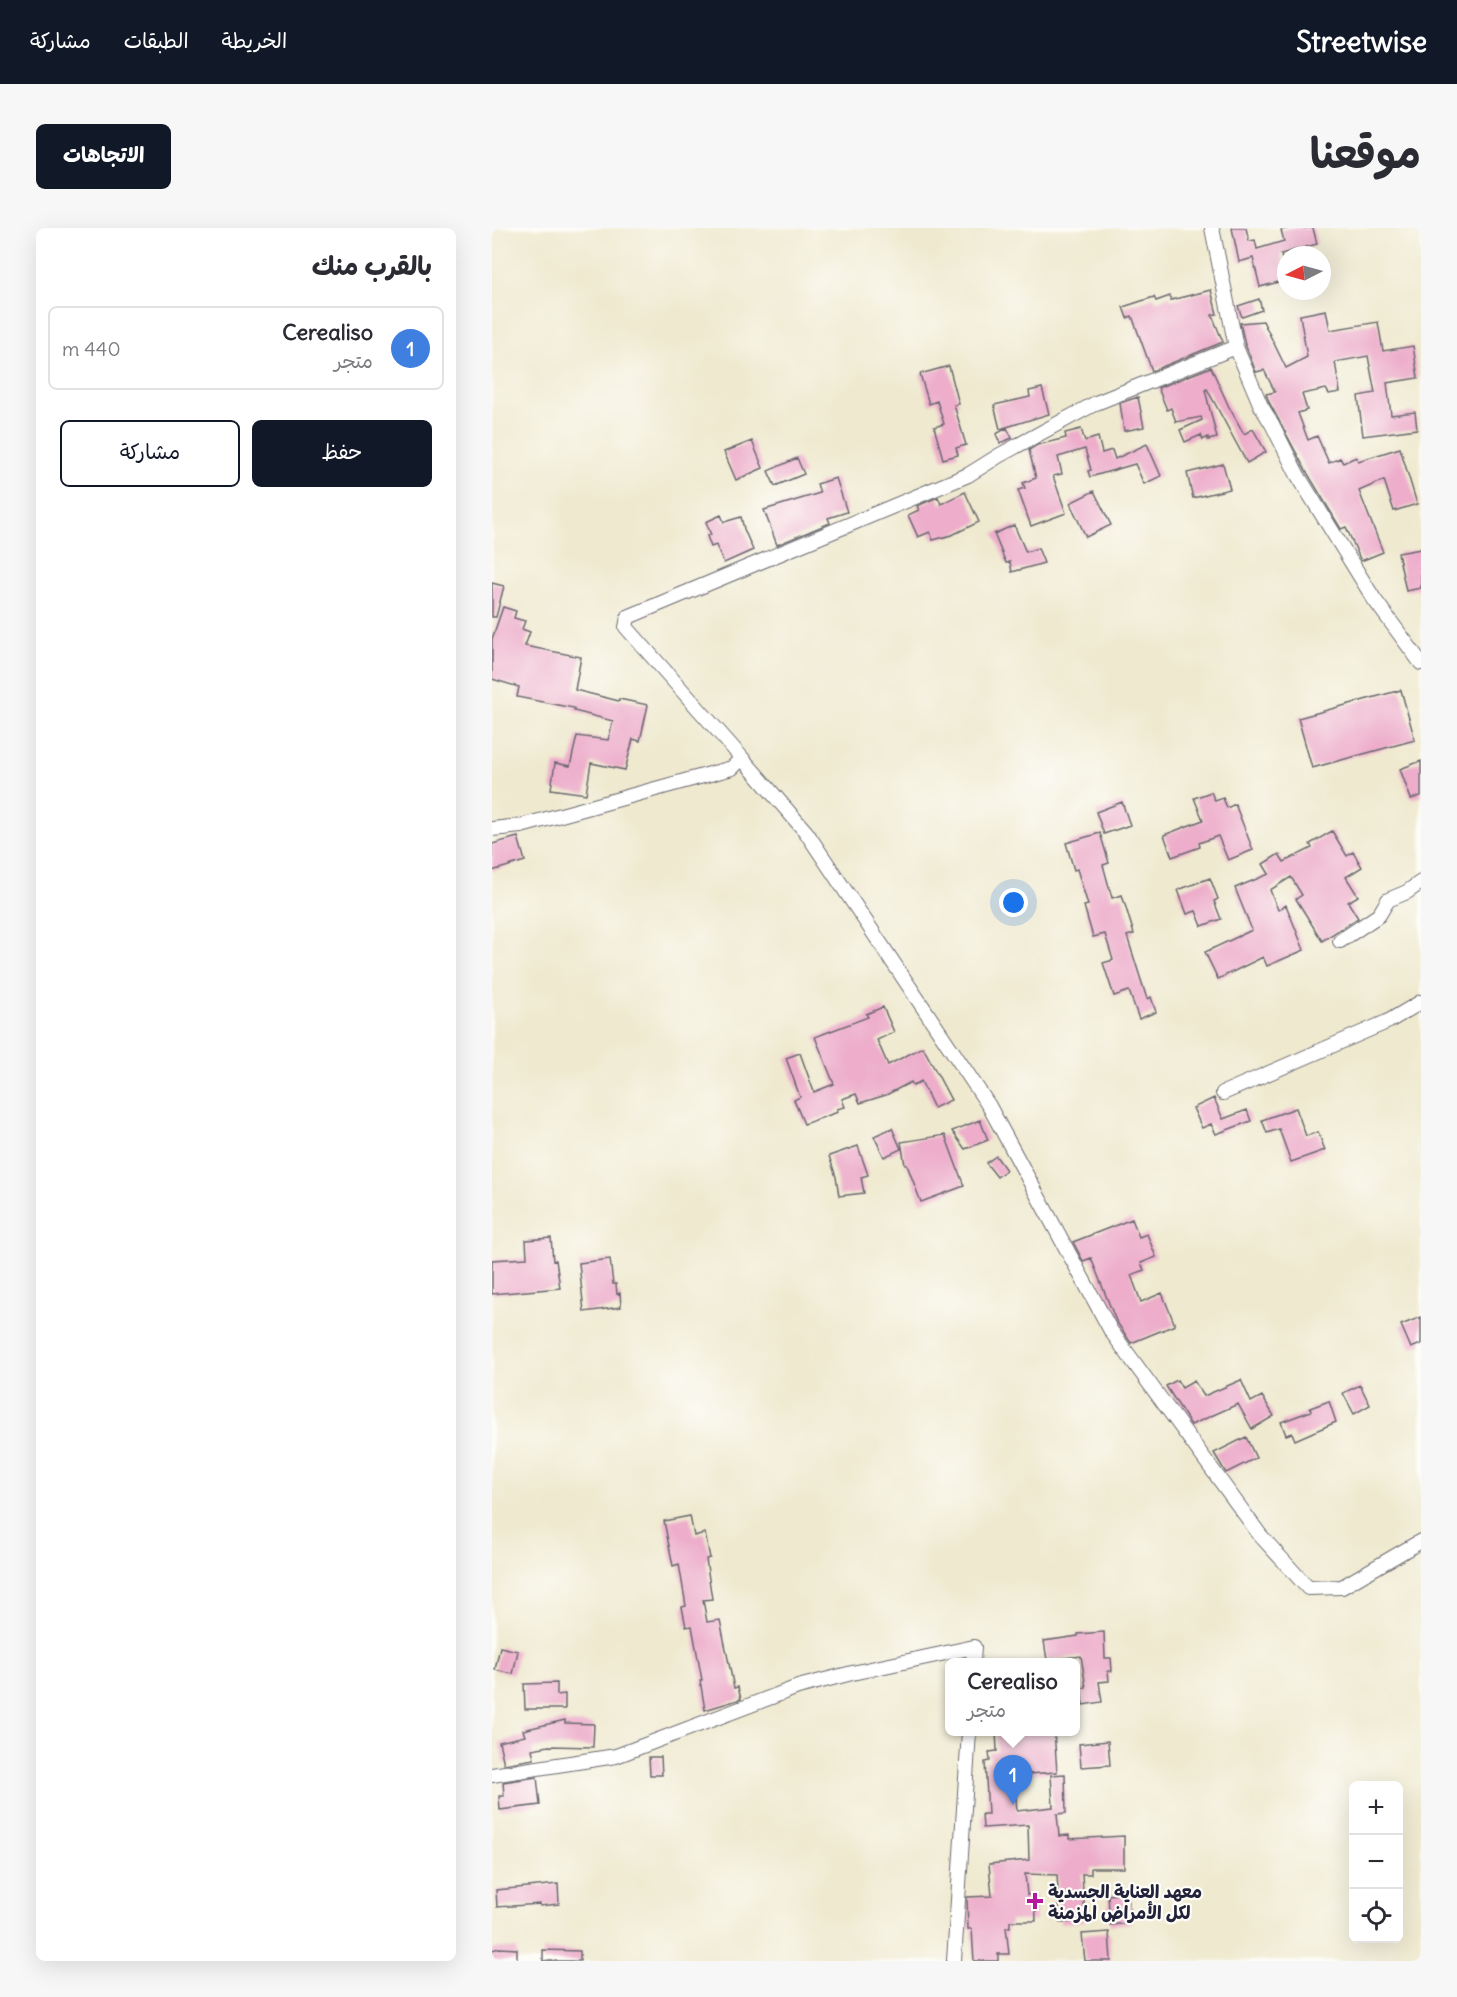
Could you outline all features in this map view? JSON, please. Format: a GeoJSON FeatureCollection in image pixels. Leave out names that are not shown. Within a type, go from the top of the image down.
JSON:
{"type":"FeatureCollection","features":[{"type":"Feature","properties":{"kind":"street"},"geometry":{"type":"LineString","coordinates":[[1212,228],[1236,347],[1261,406],[1297,474],[1374,599],[1421,663]]}},
{"type":"Feature","properties":{"kind":"street"},"geometry":{"type":"LineString","coordinates":[[1236,347],[1096,403],[968,475],[628,617],[626,627],[806,832],[988,1106],[1110,1331],[1260,1535],[1308,1588],[1342,1587],[1421,1541]]}},
{"type":"Feature","properties":{"kind":"street"},"geometry":{"type":"LineString","coordinates":[[492,829],[521,826],[732,768],[742,758]]}},
{"type":"Feature","properties":{"kind":"street"},"geometry":{"type":"LineString","coordinates":[[1340,941],[1378,915],[1388,900],[1421,882]]}},
{"type":"Feature","properties":{"kind":"street"},"geometry":{"type":"LineString","coordinates":[[1223,1093],[1389,1021],[1421,1002]]}},
{"type":"Feature","properties":{"kind":"street"},"geometry":{"type":"LineString","coordinates":[[492,1775],[616,1756],[798,1687],[852,1673],[974,1647],[973,1658]]}},
{"type":"Feature","properties":{"kind":"street"},"geometry":{"type":"LineString","coordinates":[[954,1961],[969,1736]]}},
{"type":"Feature","properties":{"kind":"building"},"geometry":{"type":"Polygon","coordinates":[[[1232,228],[1246,228],[1249,241],[1255,240],[1257,249],[1284,241],[1281,230],[1313,228],[1317,244],[1277,246],[1277,282],[1260,287],[1253,258],[1239,262],[1232,228]]]}},
{"type":"Feature","properties":{"kind":"building"},"geometry":{"type":"Polygon","coordinates":[[[1211,290],[1217,314],[1212,315],[1223,342],[1152,371],[1132,316],[1127,318],[1123,307],[1154,297],[1156,301],[1170,296],[1171,300],[1211,290]]]}},
{"type":"Feature","properties":{"kind":"building"},"geometry":{"type":"Polygon","coordinates":[[[1259,299],[1262,310],[1242,317],[1238,306],[1259,299]]]}},
{"type":"Feature","properties":{"kind":"building"},"geometry":{"type":"Polygon","coordinates":[[[1326,310],[1330,330],[1378,322],[1383,351],[1413,346],[1418,378],[1387,383],[1391,415],[1415,412],[1417,429],[1363,436],[1358,396],[1375,393],[1368,356],[1335,362],[1340,392],[1329,394],[1326,389],[1302,394],[1307,410],[1298,413],[1308,440],[1317,436],[1329,463],[1340,458],[1343,463],[1356,457],[1358,461],[1400,448],[1417,504],[1394,511],[1384,480],[1359,491],[1383,552],[1361,561],[1346,527],[1341,529],[1269,402],[1266,394],[1275,392],[1264,370],[1256,372],[1240,323],[1263,321],[1286,368],[1307,357],[1300,315],[1326,310]]]}},
{"type":"Feature","properties":{"kind":"building"},"geometry":{"type":"Polygon","coordinates":[[[949,366],[959,404],[954,405],[966,445],[956,448],[958,455],[943,459],[934,427],[944,424],[937,401],[929,404],[920,374],[949,366]]]}},
{"type":"Feature","properties":{"kind":"building"},"geometry":{"type":"Polygon","coordinates":[[[1211,367],[1244,434],[1253,429],[1266,452],[1247,463],[1207,389],[1205,390],[1217,438],[1208,440],[1208,437],[1203,440],[1201,435],[1185,442],[1180,430],[1202,420],[1201,417],[1176,422],[1171,408],[1167,410],[1158,388],[1211,367]]]}},
{"type":"Feature","properties":{"kind":"building"},"geometry":{"type":"Polygon","coordinates":[[[1042,388],[1049,414],[1000,429],[994,405],[1030,397],[1029,391],[1042,388]]]}},
{"type":"Feature","properties":{"kind":"building"},"geometry":{"type":"Polygon","coordinates":[[[1138,397],[1144,427],[1124,431],[1120,403],[1138,397]]]}},
{"type":"Feature","properties":{"kind":"building"},"geometry":{"type":"Polygon","coordinates":[[[1007,428],[1012,438],[1000,443],[996,434],[1007,428]]]}},
{"type":"Feature","properties":{"kind":"building"},"geometry":{"type":"Polygon","coordinates":[[[1081,429],[1085,441],[1098,437],[1102,453],[1112,450],[1115,459],[1147,444],[1161,476],[1144,484],[1135,464],[1090,477],[1088,471],[1091,470],[1085,449],[1058,457],[1062,474],[1053,476],[1066,513],[1031,526],[1018,490],[1025,488],[1023,483],[1036,478],[1029,450],[1037,445],[1066,438],[1065,433],[1081,429]]]}},
{"type":"Feature","properties":{"kind":"building"},"geometry":{"type":"Polygon","coordinates":[[[752,441],[763,468],[736,480],[724,452],[752,441]]]}},
{"type":"Feature","properties":{"kind":"building"},"geometry":{"type":"Polygon","coordinates":[[[797,458],[804,474],[775,486],[768,471],[797,458]]]}},
{"type":"Feature","properties":{"kind":"building"},"geometry":{"type":"Polygon","coordinates":[[[1223,464],[1230,489],[1193,498],[1187,473],[1223,464]]]}},
{"type":"Feature","properties":{"kind":"building"},"geometry":{"type":"Polygon","coordinates":[[[836,478],[847,512],[828,518],[830,523],[777,545],[764,510],[820,493],[817,484],[836,478]]]}},
{"type":"Feature","properties":{"kind":"building"},"geometry":{"type":"Polygon","coordinates":[[[1094,491],[1111,525],[1086,537],[1070,503],[1094,491]]]}},
{"type":"Feature","properties":{"kind":"building"},"geometry":{"type":"Polygon","coordinates":[[[965,492],[979,522],[952,535],[933,540],[930,532],[918,537],[908,515],[919,510],[917,506],[938,497],[941,504],[965,492]]]}},
{"type":"Feature","properties":{"kind":"building"},"geometry":{"type":"Polygon","coordinates":[[[721,515],[724,522],[741,517],[753,550],[724,563],[716,545],[711,547],[707,536],[711,535],[706,522],[721,515]]]}},
{"type":"Feature","properties":{"kind":"building"},"geometry":{"type":"Polygon","coordinates":[[[1014,525],[1026,552],[1038,548],[1044,563],[1012,572],[1010,562],[1006,563],[994,534],[1014,525]]]}},
{"type":"Feature","properties":{"kind":"building"},"geometry":{"type":"Polygon","coordinates":[[[1421,549],[1421,588],[1406,591],[1398,553],[1421,549]]]}},
{"type":"Feature","properties":{"kind":"building"},"geometry":{"type":"Polygon","coordinates":[[[492,583],[504,586],[496,617],[492,617],[492,583]]]}},
{"type":"Feature","properties":{"kind":"building"},"geometry":{"type":"Polygon","coordinates":[[[503,607],[516,611],[514,618],[525,621],[522,629],[530,632],[525,646],[581,657],[575,690],[619,701],[619,699],[648,705],[640,741],[633,739],[625,770],[591,763],[586,794],[551,789],[555,763],[570,766],[577,736],[608,740],[613,721],[574,711],[574,708],[517,697],[519,687],[492,679],[492,639],[503,607]]]}},
{"type":"Feature","properties":{"kind":"building"},"geometry":{"type":"Polygon","coordinates":[[[1401,690],[1415,740],[1312,768],[1298,718],[1401,690]]]}},
{"type":"Feature","properties":{"kind":"building"},"geometry":{"type":"Polygon","coordinates":[[[1421,761],[1421,796],[1411,799],[1400,769],[1421,761]]]}},
{"type":"Feature","properties":{"kind":"building"},"geometry":{"type":"Polygon","coordinates":[[[1211,792],[1215,801],[1223,798],[1227,808],[1235,804],[1253,850],[1228,860],[1218,836],[1199,843],[1200,847],[1172,857],[1164,835],[1203,820],[1194,798],[1211,792]]]}},
{"type":"Feature","properties":{"kind":"building"},"geometry":{"type":"Polygon","coordinates":[[[1122,802],[1130,825],[1104,834],[1096,812],[1122,802]]]}},
{"type":"Feature","properties":{"kind":"building"},"geometry":{"type":"Polygon","coordinates":[[[1332,831],[1347,856],[1353,852],[1362,867],[1346,877],[1358,896],[1348,902],[1358,918],[1322,941],[1296,899],[1302,895],[1291,877],[1270,890],[1278,910],[1286,905],[1304,950],[1267,966],[1263,957],[1218,979],[1205,952],[1252,930],[1235,888],[1269,874],[1263,864],[1279,854],[1284,862],[1312,848],[1310,844],[1332,831]]]}},
{"type":"Feature","properties":{"kind":"building"},"geometry":{"type":"Polygon","coordinates":[[[1100,833],[1109,863],[1103,865],[1112,898],[1122,895],[1134,934],[1127,936],[1147,999],[1151,997],[1156,1012],[1139,1019],[1129,991],[1114,996],[1103,963],[1113,960],[1105,934],[1093,937],[1084,906],[1088,905],[1066,843],[1100,833]]]}},
{"type":"Feature","properties":{"kind":"building"},"geometry":{"type":"Polygon","coordinates":[[[518,837],[525,861],[492,871],[492,844],[518,837]]]}},
{"type":"Feature","properties":{"kind":"building"},"geometry":{"type":"Polygon","coordinates":[[[1210,878],[1218,899],[1214,901],[1221,919],[1202,926],[1196,911],[1187,914],[1178,890],[1210,878]]]}},
{"type":"Feature","properties":{"kind":"building"},"geometry":{"type":"Polygon","coordinates":[[[883,1007],[894,1032],[877,1040],[888,1065],[923,1047],[951,1100],[934,1108],[921,1081],[913,1086],[911,1082],[886,1095],[860,1103],[856,1094],[842,1099],[845,1107],[837,1109],[838,1112],[804,1124],[794,1100],[800,1097],[786,1058],[800,1053],[814,1092],[834,1084],[815,1037],[868,1017],[866,1014],[883,1007]]]}},
{"type":"Feature","properties":{"kind":"building"},"geometry":{"type":"Polygon","coordinates":[[[1214,1098],[1223,1119],[1247,1110],[1251,1121],[1216,1134],[1211,1124],[1202,1128],[1193,1108],[1214,1098]]]}},
{"type":"Feature","properties":{"kind":"building"},"geometry":{"type":"Polygon","coordinates":[[[1296,1108],[1306,1136],[1318,1132],[1325,1150],[1291,1162],[1279,1129],[1267,1133],[1262,1120],[1296,1108]]]}},
{"type":"Feature","properties":{"kind":"building"},"geometry":{"type":"Polygon","coordinates":[[[980,1120],[988,1140],[965,1149],[952,1131],[980,1120]]]}},
{"type":"Feature","properties":{"kind":"building"},"geometry":{"type":"Polygon","coordinates":[[[892,1128],[901,1149],[884,1157],[874,1136],[892,1128]]]}},
{"type":"Feature","properties":{"kind":"building"},"geometry":{"type":"Polygon","coordinates":[[[945,1135],[964,1186],[921,1202],[907,1165],[905,1165],[901,1142],[945,1135]]]}},
{"type":"Feature","properties":{"kind":"building"},"geometry":{"type":"Polygon","coordinates":[[[858,1146],[868,1175],[861,1177],[864,1193],[839,1196],[829,1156],[858,1146]]]}},
{"type":"Feature","properties":{"kind":"building"},"geometry":{"type":"Polygon","coordinates":[[[996,1156],[1006,1170],[997,1177],[986,1163],[996,1156]]]}},
{"type":"Feature","properties":{"kind":"building"},"geometry":{"type":"Polygon","coordinates":[[[1132,1219],[1139,1237],[1147,1234],[1156,1257],[1141,1263],[1144,1270],[1131,1275],[1141,1302],[1162,1293],[1175,1325],[1131,1343],[1116,1321],[1091,1258],[1083,1261],[1073,1242],[1132,1219]]]}},
{"type":"Feature","properties":{"kind":"building"},"geometry":{"type":"Polygon","coordinates":[[[551,1238],[553,1261],[556,1260],[560,1288],[492,1294],[492,1260],[527,1258],[526,1240],[551,1238]]]}},
{"type":"Feature","properties":{"kind":"building"},"geometry":{"type":"Polygon","coordinates":[[[610,1259],[613,1284],[616,1284],[617,1294],[620,1293],[621,1307],[584,1312],[579,1263],[610,1259]]]}},
{"type":"Feature","properties":{"kind":"building"},"geometry":{"type":"Polygon","coordinates":[[[1421,1317],[1421,1344],[1411,1348],[1401,1325],[1421,1317]]]}},
{"type":"Feature","properties":{"kind":"building"},"geometry":{"type":"Polygon","coordinates":[[[1177,1380],[1182,1388],[1194,1381],[1204,1396],[1241,1380],[1251,1402],[1262,1396],[1274,1416],[1252,1429],[1238,1404],[1191,1425],[1166,1386],[1177,1380]]]}},
{"type":"Feature","properties":{"kind":"building"},"geometry":{"type":"Polygon","coordinates":[[[1360,1385],[1370,1405],[1354,1414],[1343,1393],[1360,1385]]]}},
{"type":"Feature","properties":{"kind":"building"},"geometry":{"type":"Polygon","coordinates":[[[1329,1401],[1336,1422],[1295,1440],[1292,1433],[1286,1435],[1281,1422],[1311,1411],[1310,1408],[1329,1401]]]}},
{"type":"Feature","properties":{"kind":"building"},"geometry":{"type":"Polygon","coordinates":[[[1246,1437],[1256,1458],[1226,1473],[1214,1453],[1246,1437]]]}},
{"type":"Feature","properties":{"kind":"building"},"geometry":{"type":"Polygon","coordinates":[[[690,1516],[694,1536],[705,1533],[710,1558],[706,1559],[712,1599],[703,1600],[707,1622],[720,1620],[734,1688],[738,1687],[741,1699],[705,1710],[692,1626],[686,1627],[682,1607],[686,1606],[679,1564],[673,1566],[664,1521],[690,1516]]]}},
{"type":"Feature","properties":{"kind":"building"},"geometry":{"type":"Polygon","coordinates":[[[1104,1632],[1105,1658],[1111,1658],[1112,1671],[1108,1671],[1109,1681],[1099,1682],[1102,1702],[1083,1705],[1081,1688],[1086,1688],[1081,1656],[1047,1658],[1044,1641],[1078,1636],[1078,1634],[1104,1632]]]}},
{"type":"Feature","properties":{"kind":"building"},"geometry":{"type":"Polygon","coordinates":[[[500,1647],[518,1651],[513,1674],[495,1670],[500,1647]]]}},
{"type":"Feature","properties":{"kind":"building"},"geometry":{"type":"Polygon","coordinates":[[[557,1683],[557,1695],[565,1694],[565,1709],[525,1709],[524,1684],[557,1683]]]}},
{"type":"Feature","properties":{"kind":"building"},"geometry":{"type":"Polygon","coordinates":[[[565,1720],[565,1723],[594,1724],[593,1747],[549,1746],[532,1749],[534,1759],[504,1764],[499,1742],[525,1736],[523,1730],[565,1720]]]}},
{"type":"Feature","properties":{"kind":"building"},"geometry":{"type":"Polygon","coordinates":[[[996,1736],[1054,1736],[1057,1772],[1014,1775],[1017,1811],[1053,1807],[1051,1775],[1065,1774],[1066,1813],[1057,1814],[1059,1836],[1069,1835],[1069,1839],[1124,1836],[1124,1868],[1091,1868],[1091,1874],[1082,1874],[1085,1921],[1060,1923],[1057,1875],[1025,1874],[1027,1895],[1035,1895],[1036,1921],[1010,1921],[1010,1927],[1006,1927],[1009,1954],[998,1954],[998,1961],[974,1961],[972,1929],[968,1929],[967,1897],[992,1896],[989,1864],[1029,1860],[1028,1825],[983,1828],[982,1814],[988,1814],[985,1762],[990,1761],[989,1752],[997,1751],[996,1736]]]}},
{"type":"Feature","properties":{"kind":"building"},"geometry":{"type":"Polygon","coordinates":[[[1108,1741],[1110,1765],[1081,1767],[1079,1744],[1108,1741]]]}},
{"type":"Feature","properties":{"kind":"building"},"geometry":{"type":"Polygon","coordinates":[[[649,1757],[661,1757],[662,1775],[650,1775],[649,1757]]]}},
{"type":"Feature","properties":{"kind":"building"},"geometry":{"type":"Polygon","coordinates":[[[537,1777],[540,1805],[500,1810],[499,1796],[504,1796],[503,1782],[537,1777]]]}},
{"type":"Feature","properties":{"kind":"building"},"geometry":{"type":"Polygon","coordinates":[[[558,1884],[559,1904],[497,1907],[496,1890],[558,1884]]]}},
{"type":"Feature","properties":{"kind":"building"},"geometry":{"type":"Polygon","coordinates":[[[1128,1893],[1131,1923],[1110,1925],[1108,1895],[1128,1893]]]}},
{"type":"Feature","properties":{"kind":"building"},"geometry":{"type":"Polygon","coordinates":[[[1109,1932],[1111,1961],[1085,1961],[1082,1934],[1109,1932]]]}},
{"type":"Feature","properties":{"kind":"building"},"geometry":{"type":"Polygon","coordinates":[[[517,1949],[517,1961],[492,1961],[492,1950],[517,1949]]]}},
{"type":"Feature","properties":{"kind":"building"},"geometry":{"type":"Polygon","coordinates":[[[543,1950],[580,1951],[580,1961],[543,1961],[543,1950]]]}},
{"type":"Feature","properties":{"kind":"place","name":"Cerealiso"},"geometry":{"type":"Point","coordinates":[1013,1805]}},
{"type":"Feature","properties":{"kind":"place","name":"معهد العناية الجسدية لكل الأمراض المزمنة"},"geometry":{"type":"Point","coordinates":[1035,1901]}}]}
